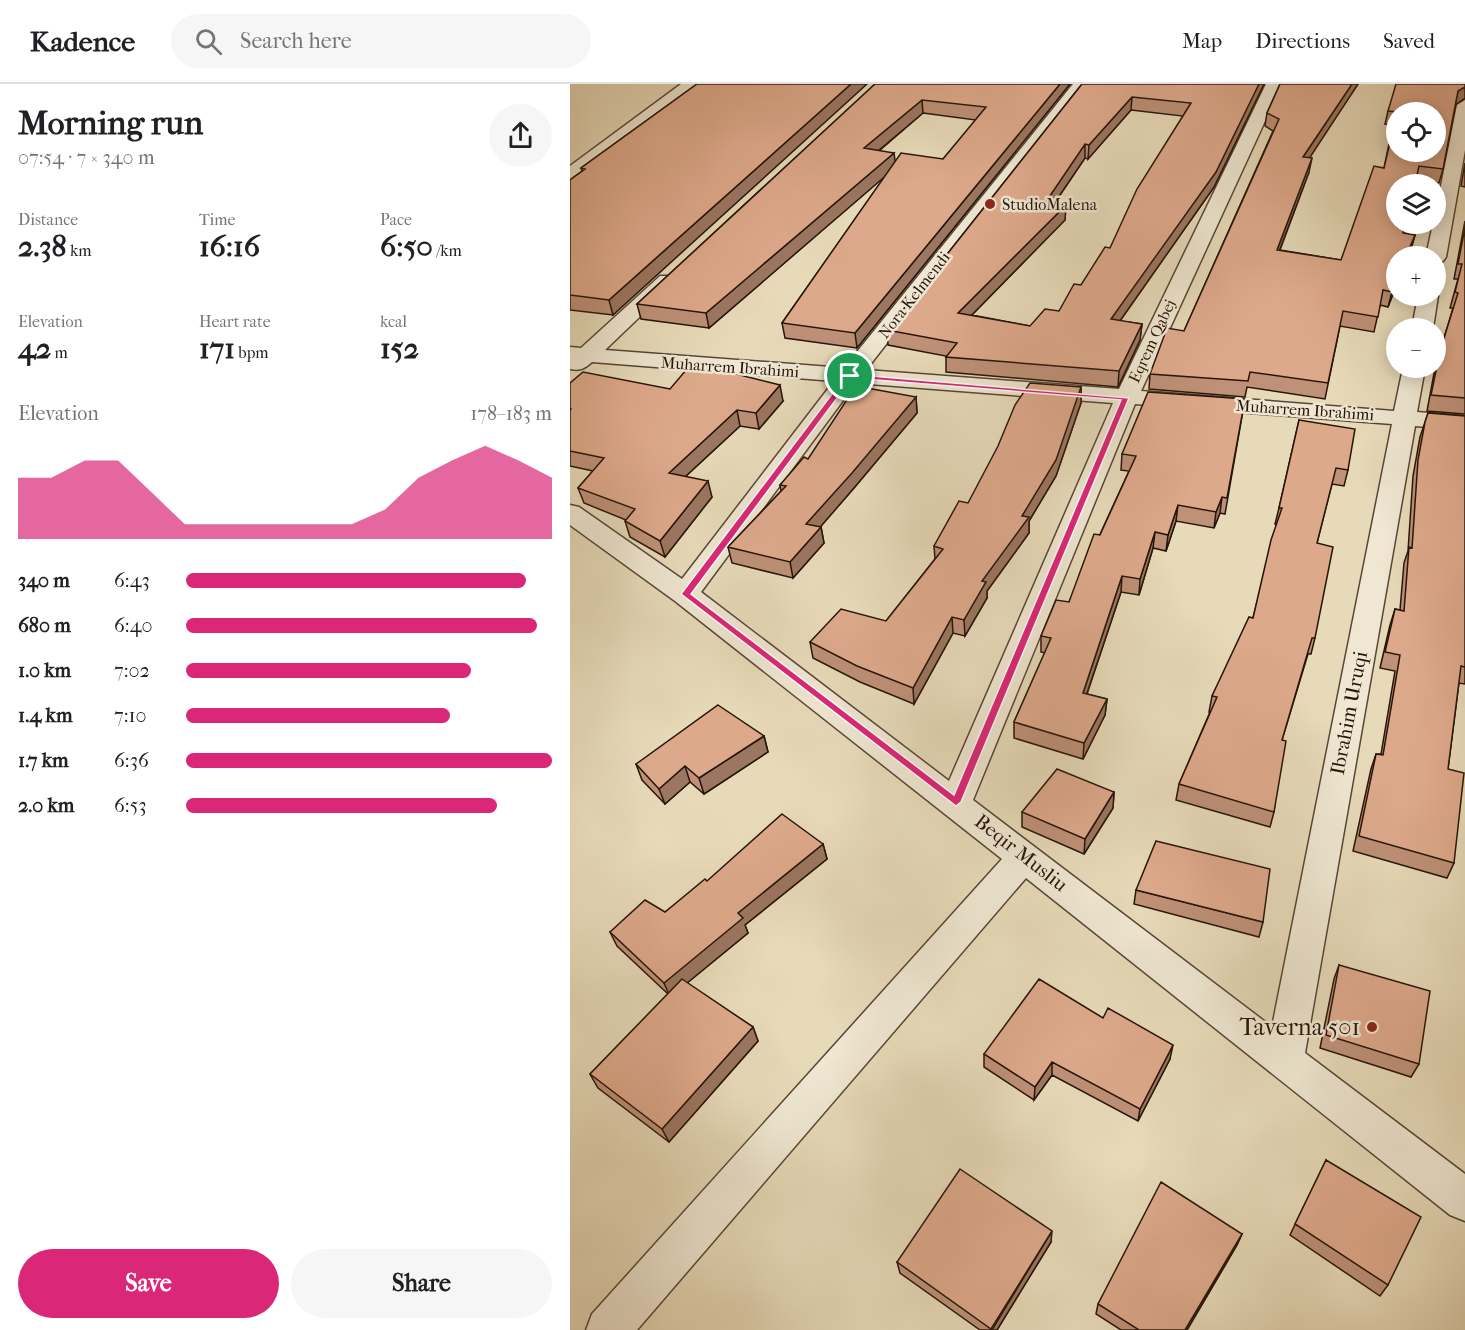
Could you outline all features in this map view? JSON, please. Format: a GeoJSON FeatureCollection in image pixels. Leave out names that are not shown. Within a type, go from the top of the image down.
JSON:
{"type":"FeatureCollection","features":[{"type":"Feature","properties":{"kind":"street"},"geometry":{"type":"LineString","coordinates":[[570,174],[691,84]]}},
{"type":"Feature","properties":{"kind":"street","name":"Nora Kelmendi"},"geometry":{"type":"LineString","coordinates":[[685,594],[850,376],[1081,84]]}},
{"type":"Feature","properties":{"kind":"street","name":"Eqrem Qabej"},"geometry":{"type":"LineString","coordinates":[[956,802],[1126,398],[1274,84]]}},
{"type":"Feature","properties":{"kind":"street"},"geometry":{"type":"LineString","coordinates":[[1438,246],[1465,105]]}},
{"type":"Feature","properties":{"kind":"street"},"geometry":{"type":"LineString","coordinates":[[575,360],[681,268]]}},
{"type":"Feature","properties":{"kind":"street","name":"Muharrem Ibrahimi"},"geometry":{"type":"LineString","coordinates":[[575,360],[850,376],[1126,398],[1404,416],[1465,423]]}},
{"type":"Feature","properties":{"kind":"street","name":"Ibrahim Uruqi"},"geometry":{"type":"LineString","coordinates":[[1285,1059],[1412,378]]}},
{"type":"Feature","properties":{"kind":"street","name":"Beqir Musliu"},"geometry":{"type":"LineString","coordinates":[[570,513],[685,594],[956,802],[1465,1200]]}},
{"type":"Feature","properties":{"kind":"street"},"geometry":{"type":"LineString","coordinates":[[608,1330],[1025,856]]}},
{"type":"Feature","properties":{"kind":"building"},"geometry":{"type":"Polygon","coordinates":[[[697,84],[851,84],[609,300],[570,295],[570,180],[585,169],[581,168],[697,84]]]}},
{"type":"Feature","properties":{"kind":"building"},"geometry":{"type":"Polygon","coordinates":[[[875,84],[1060,84],[855,333],[782,323],[901,153],[943,159],[986,107],[922,100],[864,148],[894,153],[706,313],[637,304],[875,84]]]}},
{"type":"Feature","properties":{"kind":"building"},"geometry":{"type":"Polygon","coordinates":[[[1082,84],[1259,84],[1216,172],[1111,319],[1142,324],[1119,371],[946,357],[957,343],[887,330],[1082,84]],[[1132,97],[1089,145],[1085,144],[1045,203],[1066,205],[958,313],[1030,326],[1045,309],[1059,311],[1074,284],[1081,285],[1105,247],[1110,248],[1137,189],[1191,103],[1132,97]]]}},
{"type":"Feature","properties":{"kind":"building"},"geometry":{"type":"Polygon","coordinates":[[[1280,84],[1352,84],[1303,157],[1312,158],[1277,250],[1341,260],[1374,166],[1384,168],[1386,159],[1386,162],[1444,162],[1443,169],[1419,166],[1417,174],[1386,174],[1386,234],[1415,235],[1410,246],[1386,246],[1386,291],[1383,290],[1378,317],[1343,311],[1328,383],[1250,372],[1248,381],[1150,374],[1167,328],[1184,331],[1279,119],[1267,113],[1280,84]]]}},
{"type":"Feature","properties":{"kind":"building"},"geometry":{"type":"Polygon","coordinates":[[[1396,84],[1465,84],[1465,87],[1458,91],[1446,153],[1446,102],[1391,102],[1396,84]]]}},
{"type":"Feature","properties":{"kind":"building"},"geometry":{"type":"Polygon","coordinates":[[[1465,228],[1465,398],[1431,395],[1434,378],[1446,378],[1446,332],[1458,293],[1455,292],[1462,264],[1458,264],[1465,228]]]}},
{"type":"Feature","properties":{"kind":"building"},"geometry":{"type":"Polygon","coordinates":[[[692,363],[780,385],[756,413],[737,410],[669,473],[708,481],[660,541],[625,521],[635,509],[578,488],[604,458],[570,451],[570,383],[583,372],[670,389],[692,363]]]}},
{"type":"Feature","properties":{"kind":"building"},"geometry":{"type":"Polygon","coordinates":[[[1030,383],[1081,387],[1056,460],[1022,516],[1029,517],[982,581],[986,582],[964,620],[952,617],[913,688],[857,666],[810,642],[841,609],[886,621],[943,549],[934,546],[959,501],[968,503],[998,446],[1015,405],[1030,383]]]}},
{"type":"Feature","properties":{"kind":"building"},"geometry":{"type":"Polygon","coordinates":[[[856,386],[916,397],[806,524],[821,527],[790,562],[728,547],[786,486],[780,485],[804,457],[808,459],[856,386]]]}},
{"type":"Feature","properties":{"kind":"building"},"geometry":{"type":"Polygon","coordinates":[[[1148,392],[1245,399],[1227,498],[1222,497],[1216,512],[1178,505],[1168,535],[1155,532],[1140,579],[1122,576],[1083,693],[1107,699],[1084,743],[1014,722],[1051,638],[1041,636],[1056,600],[1069,602],[1094,534],[1100,535],[1136,456],[1122,454],[1148,392]]]}},
{"type":"Feature","properties":{"kind":"building"},"geometry":{"type":"Polygon","coordinates":[[[1428,413],[1465,416],[1465,667],[1461,666],[1448,769],[1464,773],[1454,863],[1359,836],[1376,754],[1383,755],[1400,655],[1385,652],[1395,609],[1404,611],[1409,547],[1412,548],[1418,460],[1428,413]]]}},
{"type":"Feature","properties":{"kind":"building"},"geometry":{"type":"Polygon","coordinates":[[[1299,420],[1355,429],[1348,470],[1336,468],[1317,543],[1333,547],[1315,638],[1312,638],[1282,740],[1286,741],[1274,812],[1179,784],[1217,697],[1212,696],[1249,617],[1253,618],[1271,540],[1282,508],[1279,508],[1299,420]]]}},
{"type":"Feature","properties":{"kind":"building"},"geometry":{"type":"Polygon","coordinates":[[[718,705],[764,736],[699,778],[685,766],[659,789],[636,764],[718,705]]]}},
{"type":"Feature","properties":{"kind":"building"},"geometry":{"type":"Polygon","coordinates":[[[1057,769],[1114,792],[1085,839],[1022,812],[1057,769]]]}},
{"type":"Feature","properties":{"kind":"building"},"geometry":{"type":"Polygon","coordinates":[[[782,814],[823,844],[738,913],[743,918],[664,983],[610,932],[645,900],[665,912],[705,879],[707,881],[782,814]]]}},
{"type":"Feature","properties":{"kind":"building"},"geometry":{"type":"Polygon","coordinates":[[[1156,841],[1270,869],[1263,922],[1136,890],[1156,841]]]}},
{"type":"Feature","properties":{"kind":"building","name":"Taverna 501"},"geometry":{"type":"Polygon","coordinates":[[[1339,965],[1430,991],[1419,1064],[1326,1035],[1339,965]]]}},
{"type":"Feature","properties":{"kind":"building"},"geometry":{"type":"Polygon","coordinates":[[[682,979],[753,1027],[662,1129],[590,1074],[682,979]]]}},
{"type":"Feature","properties":{"kind":"building"},"geometry":{"type":"Polygon","coordinates":[[[1039,979],[1103,1018],[1108,1008],[1173,1045],[1140,1109],[1052,1062],[1035,1087],[984,1054],[1039,979]]]}},
{"type":"Feature","properties":{"kind":"building"},"geometry":{"type":"Polygon","coordinates":[[[1326,1160],[1421,1217],[1388,1285],[1295,1224],[1326,1160]]]}},
{"type":"Feature","properties":{"kind":"building"},"geometry":{"type":"Polygon","coordinates":[[[960,1169],[1052,1231],[991,1329],[897,1262],[960,1169]]]}},
{"type":"Feature","properties":{"kind":"building"},"geometry":{"type":"Polygon","coordinates":[[[1161,1182],[1242,1234],[1185,1330],[1139,1330],[1098,1304],[1161,1182]]]}},
{"type":"Feature","properties":{"kind":"place","name":"StudioMalena"},"geometry":{"type":"Point","coordinates":[990,204]}},
{"type":"Feature","properties":{"kind":"place","name":"Taverna 501"},"geometry":{"type":"Point","coordinates":[1372,1027]}},
{"type":"Feature","properties":{"kind":"route"},"geometry":{"type":"LineString","coordinates":[[850,376],[1126,398],[956,802],[685,594],[850,376]]}}]}
